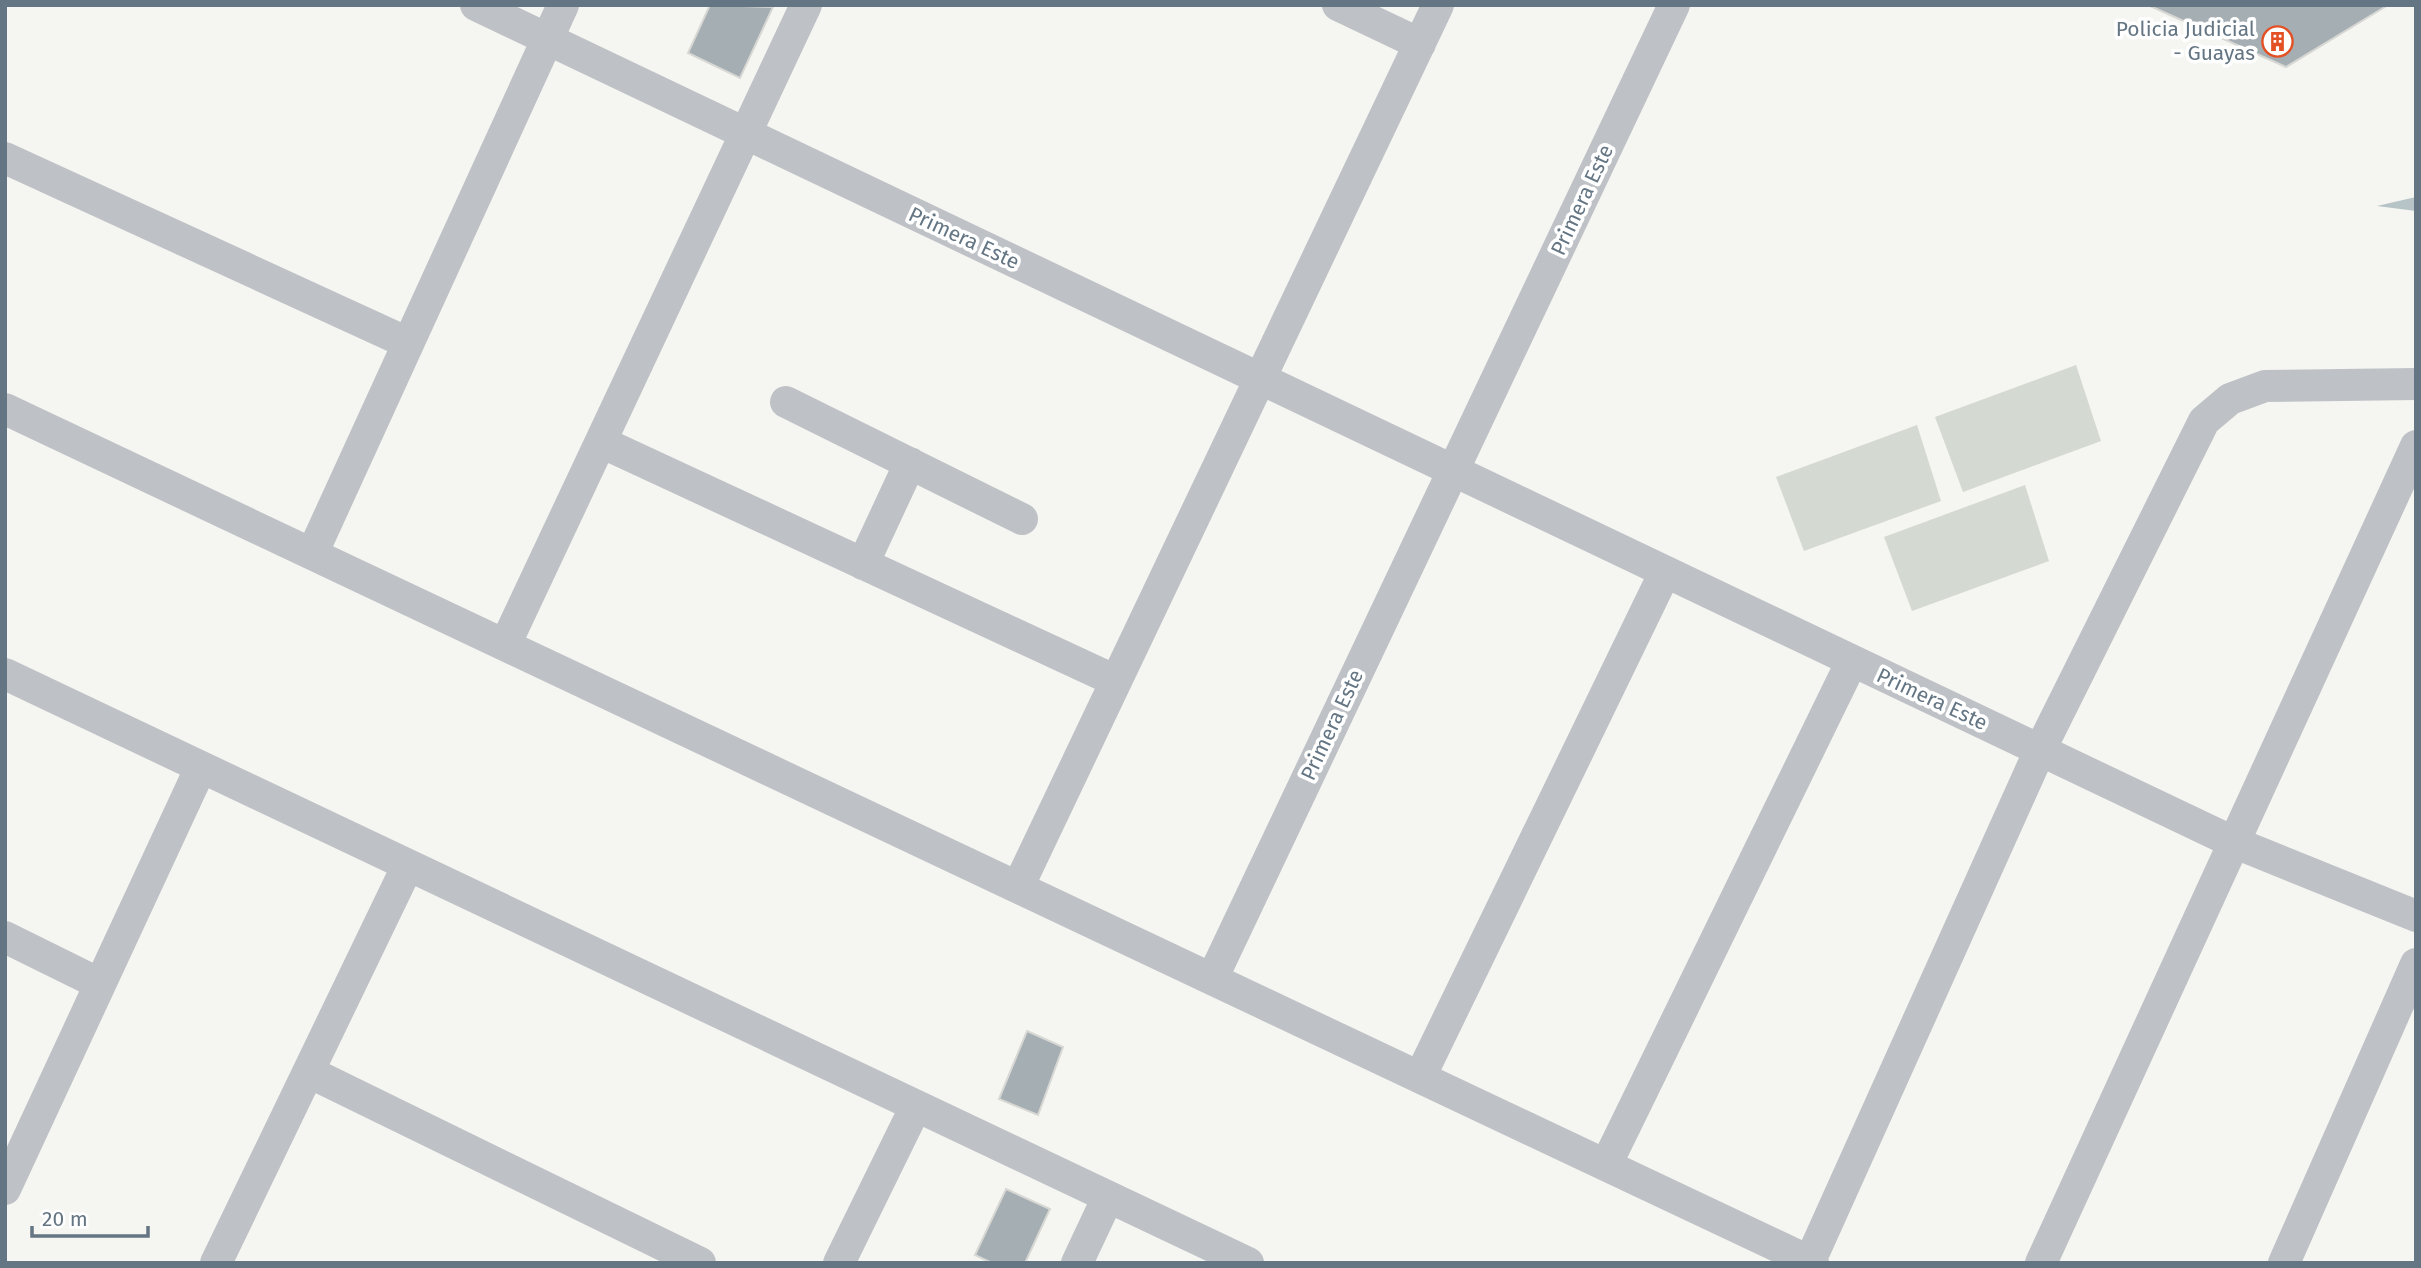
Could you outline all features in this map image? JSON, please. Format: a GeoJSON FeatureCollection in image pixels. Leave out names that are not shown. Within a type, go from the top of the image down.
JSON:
{"type":"FeatureCollection","features":[{"type":"Feature","properties":{"kind":"street","name":"Primera Este"},"geometry":{"type":"LineString","coordinates":[[476,5],[2233,842],[2416,916]]}},
{"type":"Feature","properties":{"kind":"street"},"geometry":{"type":"LineString","coordinates":[[313,554],[563,5]]}},
{"type":"Feature","properties":{"kind":"street"},"geometry":{"type":"LineString","coordinates":[[505,645],[806,5]]}},
{"type":"Feature","properties":{"kind":"street"},"geometry":{"type":"LineString","coordinates":[[1338,5],[1419,44]]}},
{"type":"Feature","properties":{"kind":"street"},"geometry":{"type":"LineString","coordinates":[[1018,887],[1438,5]]}},
{"type":"Feature","properties":{"kind":"street","name":"Primera Este"},"geometry":{"type":"LineString","coordinates":[[1212,979],[1675,5]]}},
{"type":"Feature","properties":{"kind":"street"},"geometry":{"type":"LineString","coordinates":[[5,158],[408,343]]}},
{"type":"Feature","properties":{"kind":"street"},"geometry":{"type":"LineString","coordinates":[[5,409],[1811,1262],[2040,750],[2204,421],[2230,399],[2265,386],[2416,384]]}},
{"type":"Feature","properties":{"kind":"street"},"geometry":{"type":"LineString","coordinates":[[786,402],[1022,519]]}},
{"type":"Feature","properties":{"kind":"street"},"geometry":{"type":"LineString","coordinates":[[601,442],[1116,681]]}},
{"type":"Feature","properties":{"kind":"street"},"geometry":{"type":"LineString","coordinates":[[2042,1263],[2416,446]]}},
{"type":"Feature","properties":{"kind":"street"},"geometry":{"type":"LineString","coordinates":[[863,564],[910,463]]}},
{"type":"Feature","properties":{"kind":"street"},"geometry":{"type":"LineString","coordinates":[[1420,1077],[1665,572]]}},
{"type":"Feature","properties":{"kind":"street"},"geometry":{"type":"LineString","coordinates":[[1606,1165],[1852,661]]}},
{"type":"Feature","properties":{"kind":"street"},"geometry":{"type":"LineString","coordinates":[[5,674],[1248,1263]]}},
{"type":"Feature","properties":{"kind":"street"},"geometry":{"type":"LineString","coordinates":[[5,1189],[201,766]]}},
{"type":"Feature","properties":{"kind":"street"},"geometry":{"type":"LineString","coordinates":[[216,1263],[408,865]]}},
{"type":"Feature","properties":{"kind":"street"},"geometry":{"type":"LineString","coordinates":[[5,937],[100,984]]}},
{"type":"Feature","properties":{"kind":"street"},"geometry":{"type":"LineString","coordinates":[[2284,1263],[2416,964]]}},
{"type":"Feature","properties":{"kind":"street"},"geometry":{"type":"LineString","coordinates":[[309,1072],[700,1263]]}},
{"type":"Feature","properties":{"kind":"street"},"geometry":{"type":"LineString","coordinates":[[839,1263],[916,1106]]}},
{"type":"Feature","properties":{"kind":"street"},"geometry":{"type":"LineString","coordinates":[[1077,1263],[1108,1196]]}},
{"type":"Feature","properties":{"kind":"shaded area"},"geometry":{"type":"Polygon","coordinates":[[[2416,197],[2416,211],[2377,206],[2416,197]]]}},
{"type":"Feature","properties":{"kind":"shaded area"},"geometry":{"type":"Polygon","coordinates":[[[2076,365],[2101,441],[1963,492],[1935,417],[2076,365]]]}},
{"type":"Feature","properties":{"kind":"shaded area"},"geometry":{"type":"Polygon","coordinates":[[[1917,425],[1941,501],[1804,551],[1776,477],[1917,425]]]}},
{"type":"Feature","properties":{"kind":"shaded area"},"geometry":{"type":"Polygon","coordinates":[[[2025,485],[2049,561],[1912,611],[1884,537],[2025,485]]]}},
{"type":"Feature","properties":{"kind":"building"},"geometry":{"type":"Polygon","coordinates":[[[710,5],[773,7],[740,78],[688,53],[710,5]]]}},
{"type":"Feature","properties":{"kind":"building","name":"Policia Judicial - Guayas"},"geometry":{"type":"Polygon","coordinates":[[[2148,5],[2388,5],[2286,67],[2148,5]]]}},
{"type":"Feature","properties":{"kind":"building"},"geometry":{"type":"Polygon","coordinates":[[[1027,1031],[1063,1047],[1038,1115],[999,1099],[1027,1031]]]}},
{"type":"Feature","properties":{"kind":"building"},"geometry":{"type":"Polygon","coordinates":[[[1006,1189],[1050,1209],[1025,1263],[992,1263],[975,1255],[1006,1189]]]}},
{"type":"Feature","properties":{"kind":"place","name":"Policia Judicial - Guayas"},"geometry":{"type":"Point","coordinates":[2278,41]}}]}
